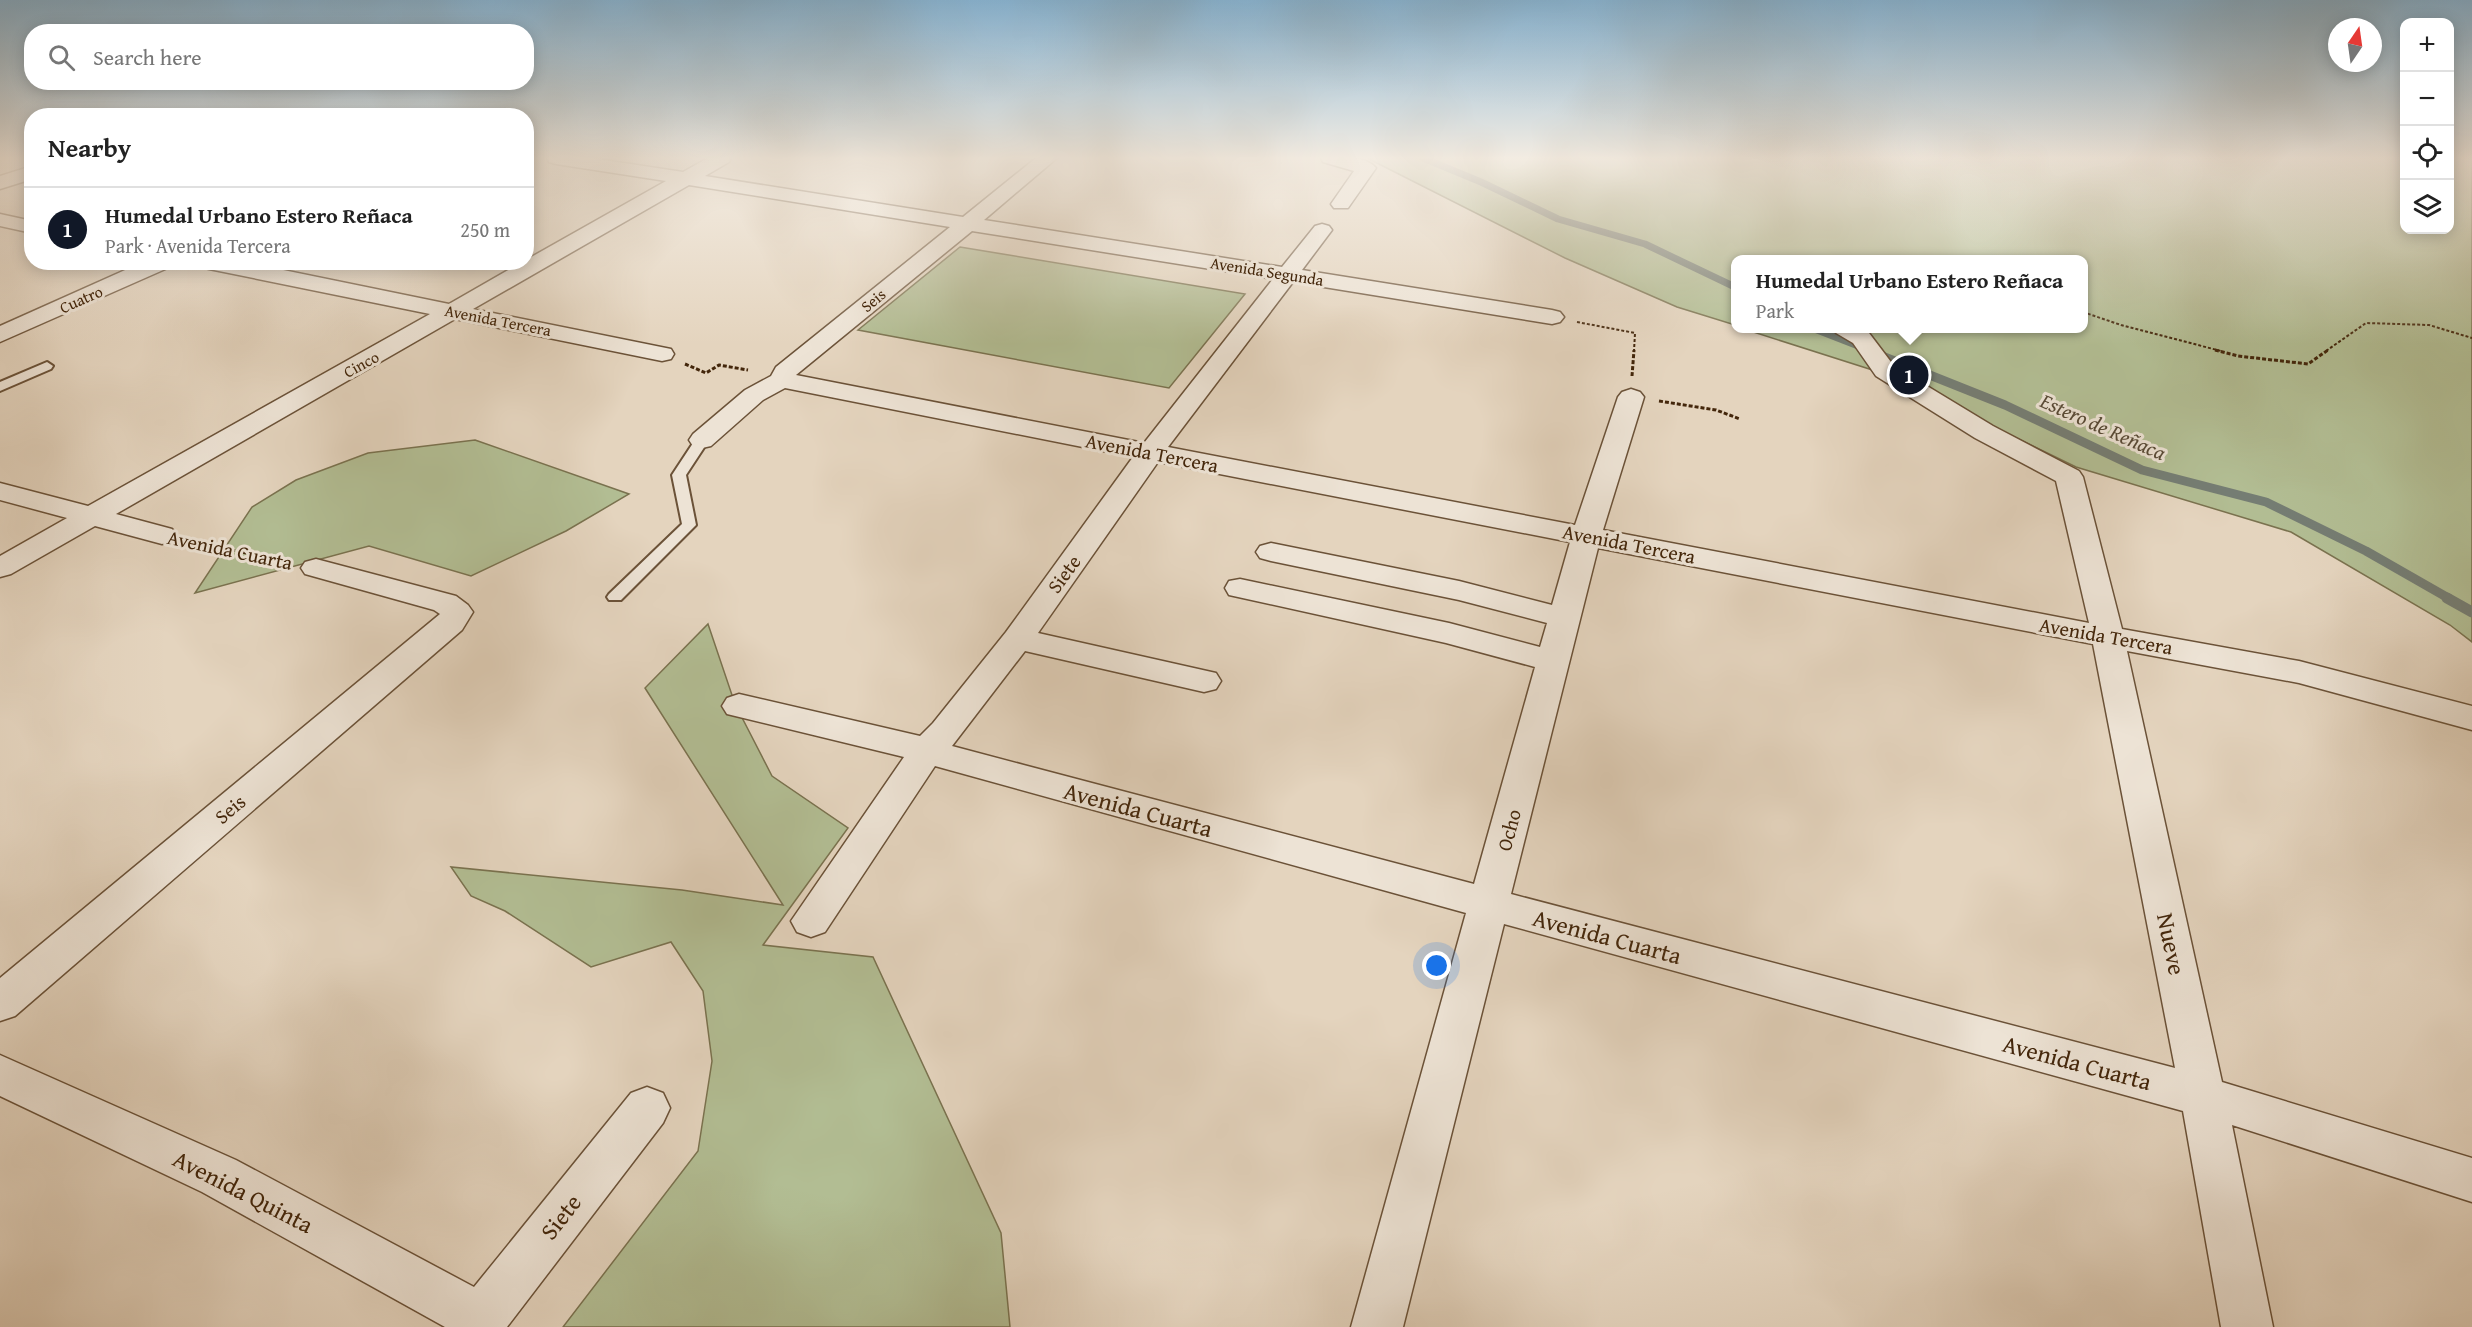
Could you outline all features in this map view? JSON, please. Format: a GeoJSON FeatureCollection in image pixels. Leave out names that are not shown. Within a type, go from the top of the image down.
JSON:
{"type":"FeatureCollection","features":[{"type":"Feature","properties":{"kind":"street"},"geometry":{"type":"LineString","coordinates":[[0,220],[24,225]]}},
{"type":"Feature","properties":{"kind":"street","name":"Cinco"},"geometry":{"type":"LineString","coordinates":[[534,266],[615,220]]}},
{"type":"Feature","properties":{"kind":"street","name":"Avenida Segunda"},"geometry":{"type":"LineString","coordinates":[[946,220],[1552,317]]}},
{"type":"Feature","properties":{"kind":"street","name":"Seis"},"geometry":{"type":"LineString","coordinates":[[702,440],[754,395],[784,377],[970,220]]}},
{"type":"Feature","properties":{"kind":"street","name":"Siete"},"geometry":{"type":"LineString","coordinates":[[811,921],[927,750],[945,732],[1017,639],[1151,452],[1322,230]]}},
{"type":"Feature","properties":{"kind":"street","name":"Cuatro"},"geometry":{"type":"LineString","coordinates":[[0,335],[144,270]]}},
{"type":"Feature","properties":{"kind":"street","name":"Avenida Tercera"},"geometry":{"type":"LineString","coordinates":[[248,270],[663,354]]}},
{"type":"Feature","properties":{"kind":"street","name":"Cinco"},"geometry":{"type":"LineString","coordinates":[[0,568],[527,270]]}},
{"type":"Feature","properties":{"kind":"street","name":"Nueve"},"geometry":{"type":"LineString","coordinates":[[1852,333],[1861,338],[1885,371],[1984,432],[2069,477],[2108,637],[2203,1096],[2247,1327]]}},
{"type":"Feature","properties":{"kind":"street","name":"Avenida Tercera"},"geometry":{"type":"LineString","coordinates":[[784,377],[797,384],[2299,672],[2472,718]]}},
{"type":"Feature","properties":{"kind":"street","name":"Ocho"},"geometry":{"type":"LineString","coordinates":[[1377,1327],[1586,536],[1631,397]]}},
{"type":"Feature","properties":{"kind":"street","name":"Avenida Cuarta"},"geometry":{"type":"LineString","coordinates":[[0,491],[162,535]]}},
{"type":"Feature","properties":{"kind":"street"},"geometry":{"type":"LineString","coordinates":[[1271,552],[1459,591],[1566,618]]}},
{"type":"Feature","properties":{"kind":"street","name":"Avenida Cuarta"},"geometry":{"type":"LineString","coordinates":[[316,568],[445,603],[457,612]]}},
{"type":"Feature","properties":{"kind":"street"},"geometry":{"type":"LineString","coordinates":[[1240,588],[1449,633],[1554,662]]}},
{"type":"Feature","properties":{"kind":"street","name":"Seis"},"geometry":{"type":"LineString","coordinates":[[0,1003],[452,623],[457,612]]}},
{"type":"Feature","properties":{"kind":"street"},"geometry":{"type":"LineString","coordinates":[[1017,639],[1204,681]]}},
{"type":"Feature","properties":{"kind":"street","name":"Avenida Cuarta"},"geometry":{"type":"LineString","coordinates":[[740,706],[927,750],[959,761],[1489,905],[2203,1096],[2472,1180]]}},
{"type":"Feature","properties":{"kind":"street","name":"Avenida Quinta"},"geometry":{"type":"LineString","coordinates":[[0,1075],[219,1176],[478,1323]]}},
{"type":"Feature","properties":{"kind":"street","name":"Siete"},"geometry":{"type":"LineString","coordinates":[[478,1323],[646,1107]]}},
{"type":"Feature","properties":{"kind":"lane"},"geometry":{"type":"LineString","coordinates":[[0,387],[47,366]]}},
{"type":"Feature","properties":{"kind":"lane"},"geometry":{"type":"LineString","coordinates":[[615,597],[689,525],[679,475],[702,440]]}},
{"type":"Feature","properties":{"kind":"path"},"geometry":{"type":"LineString","coordinates":[[2088,314],[2121,325],[2238,356],[2308,364],[2366,323],[2429,325],[2472,338]]}},
{"type":"Feature","properties":{"kind":"path"},"geometry":{"type":"LineString","coordinates":[[1552,317],[1635,333],[1631,397],[1716,410],[1740,420]]}},
{"type":"Feature","properties":{"kind":"path"},"geometry":{"type":"LineString","coordinates":[[663,354],[706,373],[719,365],[784,377]]}},
{"type":"Feature","properties":{"kind":"path","name":"Avenida Cuarta"},"geometry":{"type":"LineString","coordinates":[[162,535],[316,568]]}},
{"type":"Feature","properties":{"kind":"green space"},"geometry":{"type":"Polygon","coordinates":[[[1490,220],[2400,220],[2400,234],[2454,234],[2454,220],[2472,220],[2472,642],[2450,625],[2291,532],[2076,467],[1885,374],[1757,333],[2088,333],[2088,255],[1731,255],[1731,324],[1677,307],[1565,258],[1490,220]]]}},
{"type":"Feature","properties":{"kind":"green space"},"geometry":{"type":"Polygon","coordinates":[[[960,247],[1245,294],[1169,388],[858,330],[960,247]]]}},
{"type":"Feature","properties":{"kind":"green space"},"geometry":{"type":"Polygon","coordinates":[[[475,440],[629,494],[566,531],[471,576],[369,546],[195,593],[252,507],[296,480],[368,453],[475,440]]]}},
{"type":"Feature","properties":{"kind":"green space"},"geometry":{"type":"Polygon","coordinates":[[[708,624],[735,704],[772,776],[848,828],[763,945],[873,957],[1001,1233],[1010,1327],[563,1327],[698,1151],[712,1061],[703,991],[671,942],[591,967],[505,911],[471,896],[451,867],[682,890],[783,905],[645,688],[708,624]]]}},
{"type":"Feature","properties":{"kind":"waterway","name":"Estero de Reñaca"},"geometry":{"type":"LineString","coordinates":[[1561,220],[1645,244],[1731,285]]}},
{"type":"Feature","properties":{"kind":"waterway","name":"Estero de Reñaca"},"geometry":{"type":"LineString","coordinates":[[1825,333],[1871,351]]}},
{"type":"Feature","properties":{"kind":"waterway","name":"Estero de Reñaca"},"geometry":{"type":"LineString","coordinates":[[1867,350],[2005,405],[2142,470],[2266,502],[2366,551],[2450,599]]}},
{"type":"Feature","properties":{"kind":"waterway","name":"Estero de Reñaca"},"geometry":{"type":"LineString","coordinates":[[2447,598],[2472,612]]}},
{"type":"Feature","properties":{"kind":"place","name":"Humedal Urbano Estero Reñaca"},"geometry":{"type":"Point","coordinates":[1909,375]}}]}
